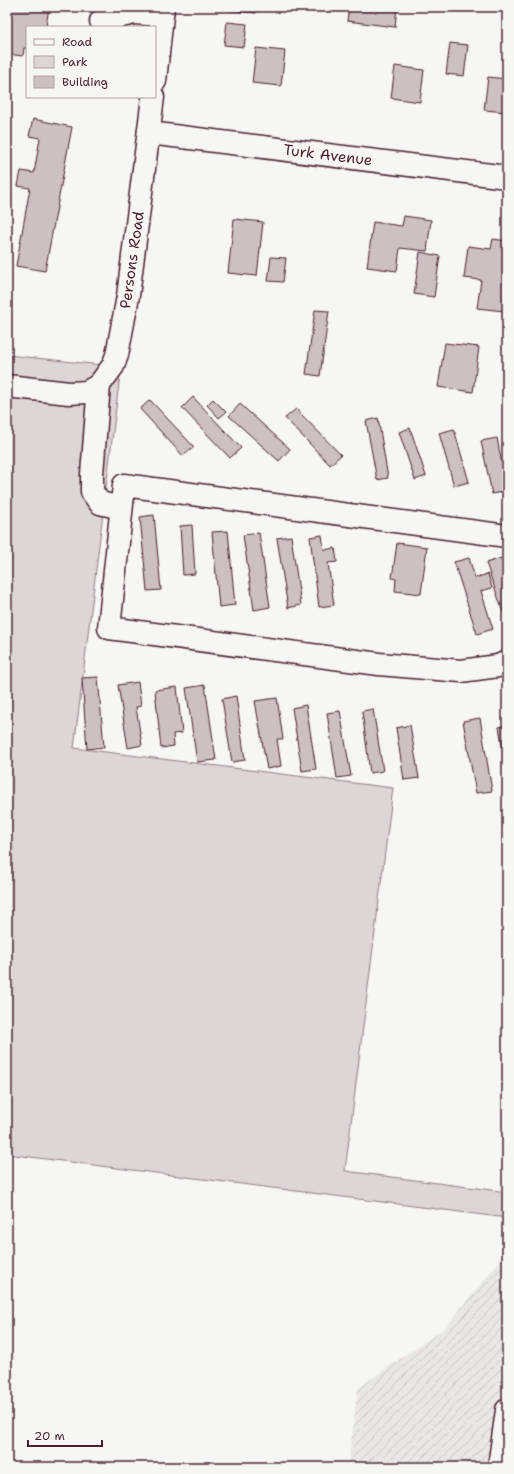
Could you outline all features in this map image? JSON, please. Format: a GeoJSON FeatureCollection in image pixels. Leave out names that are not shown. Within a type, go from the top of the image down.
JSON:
{"type":"FeatureCollection","features":[{"type":"Feature","properties":{"kind":"street"},"geometry":{"type":"LineString","coordinates":[[102,18],[134,13],[162,11],[156,71]]}},
{"type":"Feature","properties":{"kind":"street","name":"Persons Road"},"geometry":{"type":"LineString","coordinates":[[100,385],[113,366],[117,355],[128,296],[150,133],[150,99]]}},
{"type":"Feature","properties":{"kind":"street","name":"Turk Avenue"},"geometry":{"type":"LineString","coordinates":[[150,133],[507,178]]}},
{"type":"Feature","properties":{"kind":"street"},"geometry":{"type":"LineString","coordinates":[[7,386],[69,393],[87,392],[100,385]]}},
{"type":"Feature","properties":{"kind":"street"},"geometry":{"type":"LineString","coordinates":[[100,385],[92,474],[92,492],[100,503],[121,508]]}},
{"type":"Feature","properties":{"kind":"street"},"geometry":{"type":"LineString","coordinates":[[507,536],[124,485],[108,628],[379,664],[460,671],[498,666],[507,662]]}},
{"type":"Feature","properties":{"kind":"street"},"geometry":{"type":"LineString","coordinates":[[499,1467],[507,1410]]}},
{"type":"Feature","properties":{"kind":"shaded area"},"geometry":{"type":"Polygon","coordinates":[[[507,1252],[507,1467],[348,1467],[358,1388],[446,1327],[507,1252]]]}},
{"type":"Feature","properties":{"kind":"green space"},"geometry":{"type":"Polygon","coordinates":[[[7,355],[121,367],[74,748],[393,788],[345,1171],[507,1192],[507,1218],[7,1154],[7,355]]]}},
{"type":"Feature","properties":{"kind":"building"},"geometry":{"type":"Polygon","coordinates":[[[7,7],[49,7],[46,26],[26,26],[26,48],[24,48],[23,56],[7,54],[7,7]]]}},
{"type":"Feature","properties":{"kind":"building"},"geometry":{"type":"Polygon","coordinates":[[[228,7],[257,7],[256,13],[228,10],[228,7]]]}},
{"type":"Feature","properties":{"kind":"building"},"geometry":{"type":"Polygon","coordinates":[[[349,7],[397,7],[395,27],[347,21],[349,7]]]}},
{"type":"Feature","properties":{"kind":"building"},"geometry":{"type":"Polygon","coordinates":[[[227,22],[247,24],[244,47],[224,45],[227,22]]]}},
{"type":"Feature","properties":{"kind":"building"},"geometry":{"type":"Polygon","coordinates":[[[450,43],[468,45],[464,76],[446,74],[450,43]]]}},
{"type":"Feature","properties":{"kind":"building"},"geometry":{"type":"Polygon","coordinates":[[[256,48],[285,51],[281,86],[252,83],[256,48]]]}},
{"type":"Feature","properties":{"kind":"building"},"geometry":{"type":"Polygon","coordinates":[[[395,66],[424,70],[420,102],[391,98],[395,66]]]}},
{"type":"Feature","properties":{"kind":"building"},"geometry":{"type":"Polygon","coordinates":[[[488,77],[507,79],[507,112],[484,110],[488,77]]]}},
{"type":"Feature","properties":{"kind":"building"},"geometry":{"type":"Polygon","coordinates":[[[33,119],[72,127],[45,271],[16,266],[30,188],[18,186],[21,171],[34,173],[40,138],[29,136],[33,119]]]}},
{"type":"Feature","properties":{"kind":"building"},"geometry":{"type":"Polygon","coordinates":[[[404,216],[431,220],[427,251],[400,248],[397,271],[367,267],[373,222],[402,226],[404,216]]]}},
{"type":"Feature","properties":{"kind":"building"},"geometry":{"type":"Polygon","coordinates":[[[234,219],[263,222],[257,276],[228,273],[234,219]]]}},
{"type":"Feature","properties":{"kind":"building"},"geometry":{"type":"Polygon","coordinates":[[[493,239],[507,241],[507,288],[504,311],[477,308],[481,280],[464,278],[468,246],[491,249],[493,239]]]}},
{"type":"Feature","properties":{"kind":"building"},"geometry":{"type":"Polygon","coordinates":[[[420,252],[440,256],[434,297],[414,294],[420,252]]]}},
{"type":"Feature","properties":{"kind":"building"},"geometry":{"type":"Polygon","coordinates":[[[271,257],[286,258],[283,282],[268,281],[271,257]]]}},
{"type":"Feature","properties":{"kind":"building"},"geometry":{"type":"Polygon","coordinates":[[[315,310],[329,311],[320,376],[306,374],[315,310]]]}},
{"type":"Feature","properties":{"kind":"building"},"geometry":{"type":"Polygon","coordinates":[[[445,343],[479,347],[473,392],[438,387],[445,343]]]}},
{"type":"Feature","properties":{"kind":"building"},"geometry":{"type":"Polygon","coordinates":[[[193,397],[241,448],[230,458],[182,408],[193,397]]]}},
{"type":"Feature","properties":{"kind":"building"},"geometry":{"type":"Polygon","coordinates":[[[213,399],[226,412],[219,418],[207,405],[213,399]]]}},
{"type":"Feature","properties":{"kind":"building"},"geometry":{"type":"Polygon","coordinates":[[[150,400],[194,447],[183,456],[140,409],[150,400]]]}},
{"type":"Feature","properties":{"kind":"building"},"geometry":{"type":"Polygon","coordinates":[[[240,404],[290,449],[279,461],[229,416],[240,404]]]}},
{"type":"Feature","properties":{"kind":"building"},"geometry":{"type":"Polygon","coordinates":[[[296,409],[341,455],[330,465],[285,418],[296,409]]]}},
{"type":"Feature","properties":{"kind":"building"},"geometry":{"type":"Polygon","coordinates":[[[378,418],[388,478],[377,480],[366,421],[378,418]]]}},
{"type":"Feature","properties":{"kind":"building"},"geometry":{"type":"Polygon","coordinates":[[[410,428],[426,476],[415,480],[399,432],[410,428]]]}},
{"type":"Feature","properties":{"kind":"building"},"geometry":{"type":"Polygon","coordinates":[[[454,429],[469,482],[454,486],[439,433],[454,429]]]}},
{"type":"Feature","properties":{"kind":"building"},"geometry":{"type":"Polygon","coordinates":[[[497,438],[507,491],[492,494],[481,441],[497,438]]]}},
{"type":"Feature","properties":{"kind":"building"},"geometry":{"type":"Polygon","coordinates":[[[154,515],[161,590],[147,591],[140,517],[154,515]]]}},
{"type":"Feature","properties":{"kind":"building"},"geometry":{"type":"Polygon","coordinates":[[[192,525],[195,574],[183,575],[180,526],[192,525]]]}},
{"type":"Feature","properties":{"kind":"building"},"geometry":{"type":"Polygon","coordinates":[[[228,531],[235,605],[219,607],[212,532],[228,531]]]}},
{"type":"Feature","properties":{"kind":"building"},"geometry":{"type":"Polygon","coordinates":[[[259,533],[270,607],[254,610],[243,535],[259,533]]]}},
{"type":"Feature","properties":{"kind":"building"},"geometry":{"type":"Polygon","coordinates":[[[322,535],[324,550],[335,548],[337,562],[328,563],[334,605],[319,607],[310,537],[322,535]]]}},
{"type":"Feature","properties":{"kind":"building"},"geometry":{"type":"Polygon","coordinates":[[[291,536],[301,605],[288,608],[277,538],[291,536]]]}},
{"type":"Feature","properties":{"kind":"building"},"geometry":{"type":"Polygon","coordinates":[[[397,543],[427,547],[421,594],[395,591],[396,579],[392,578],[397,543]]]}},
{"type":"Feature","properties":{"kind":"building"},"geometry":{"type":"Polygon","coordinates":[[[469,558],[475,578],[488,574],[492,588],[481,591],[493,629],[477,634],[454,562],[469,558]]]}},
{"type":"Feature","properties":{"kind":"building"},"geometry":{"type":"Polygon","coordinates":[[[501,558],[507,574],[507,623],[486,563],[501,558]]]}},
{"type":"Feature","properties":{"kind":"building"},"geometry":{"type":"Polygon","coordinates":[[[98,677],[104,747],[87,749],[82,678],[98,677]]]}},
{"type":"Feature","properties":{"kind":"building"},"geometry":{"type":"Polygon","coordinates":[[[138,682],[141,706],[136,707],[142,745],[128,748],[118,685],[138,682]]]}},
{"type":"Feature","properties":{"kind":"building"},"geometry":{"type":"Polygon","coordinates":[[[205,685],[216,760],[197,762],[186,688],[205,685]]]}},
{"type":"Feature","properties":{"kind":"building"},"geometry":{"type":"Polygon","coordinates":[[[177,687],[182,733],[173,734],[174,746],[161,748],[155,690],[177,687]]]}},
{"type":"Feature","properties":{"kind":"building"},"geometry":{"type":"Polygon","coordinates":[[[236,696],[245,760],[232,762],[222,699],[236,696]]]}},
{"type":"Feature","properties":{"kind":"building"},"geometry":{"type":"Polygon","coordinates":[[[277,698],[283,739],[277,739],[281,766],[267,769],[255,701],[277,698]]]}},
{"type":"Feature","properties":{"kind":"building"},"geometry":{"type":"Polygon","coordinates":[[[306,705],[316,769],[302,771],[292,708],[306,705]]]}},
{"type":"Feature","properties":{"kind":"building"},"geometry":{"type":"Polygon","coordinates":[[[373,709],[383,771],[370,773],[362,711],[373,709]]]}},
{"type":"Feature","properties":{"kind":"building"},"geometry":{"type":"Polygon","coordinates":[[[340,711],[351,776],[337,778],[327,713],[340,711]]]}},
{"type":"Feature","properties":{"kind":"building"},"geometry":{"type":"Polygon","coordinates":[[[480,718],[492,791],[476,793],[463,721],[480,718]]]}},
{"type":"Feature","properties":{"kind":"building"},"geometry":{"type":"Polygon","coordinates":[[[410,725],[419,778],[404,780],[396,728],[410,725]]]}},
{"type":"Feature","properties":{"kind":"building"},"geometry":{"type":"Polygon","coordinates":[[[507,725],[507,773],[499,727],[507,725]]]}}]}
